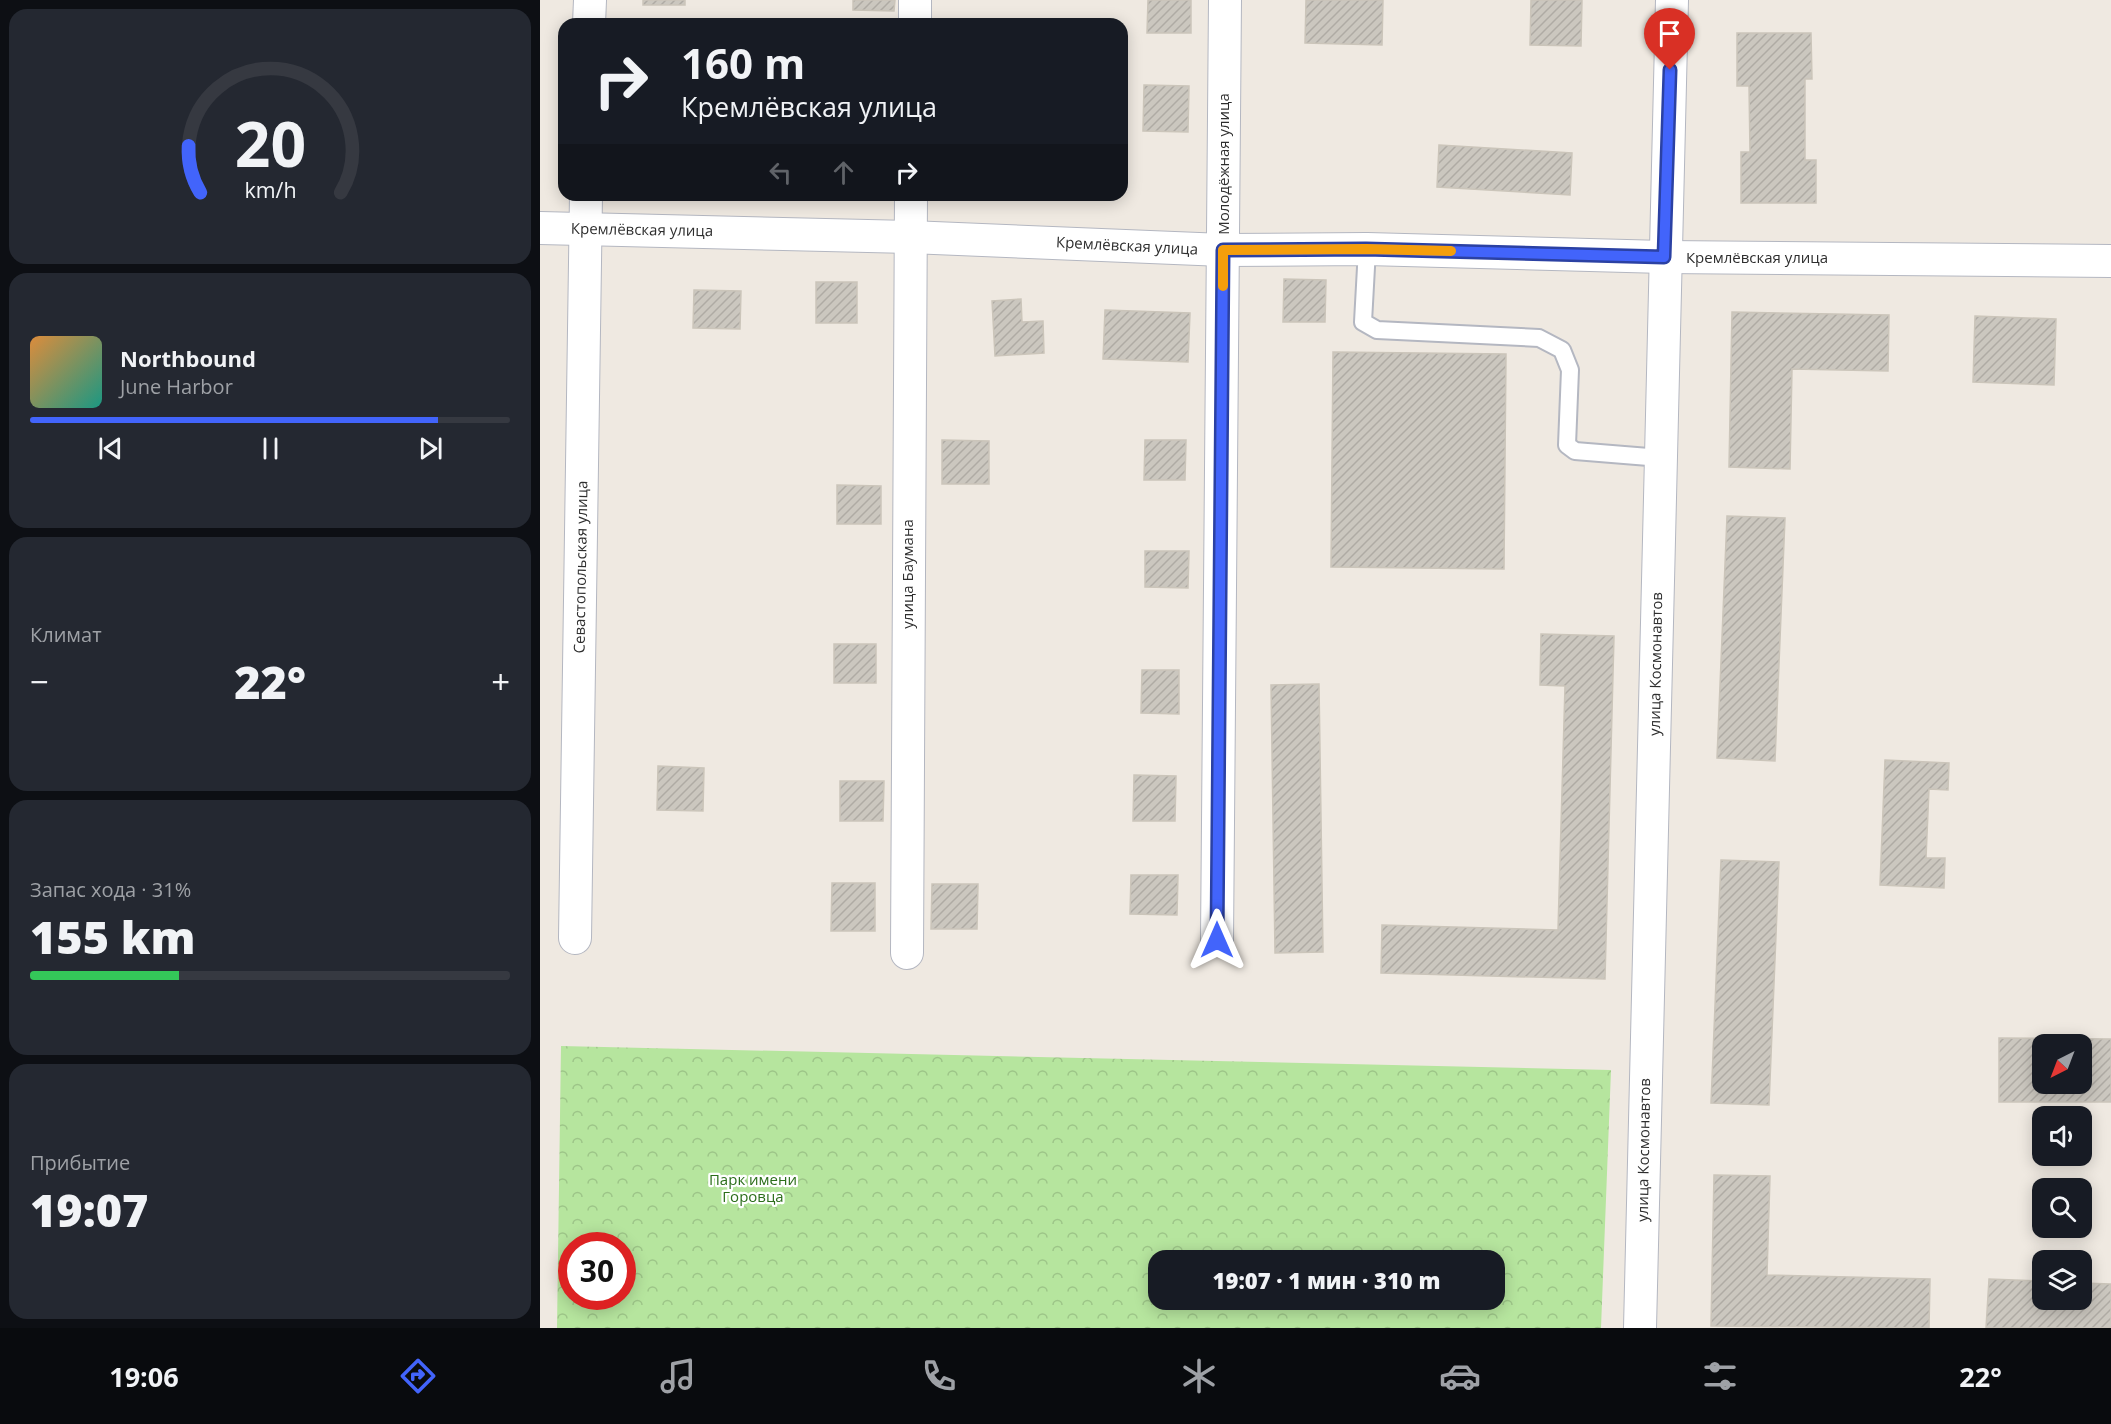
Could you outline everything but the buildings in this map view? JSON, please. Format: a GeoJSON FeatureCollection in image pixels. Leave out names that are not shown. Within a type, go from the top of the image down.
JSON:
{"type":"FeatureCollection","features":[{"type":"Feature","properties":{"kind":"street"},"geometry":{"type":"LineString","coordinates":[[589,18],[590,0]]}},
{"type":"Feature","properties":{"kind":"street"},"geometry":{"type":"LineString","coordinates":[[915,0],[915,18]]}},
{"type":"Feature","properties":{"kind":"street","name":"Молодёжная улица"},"geometry":{"type":"LineString","coordinates":[[1217,940],[1225,0]]}},
{"type":"Feature","properties":{"kind":"street","name":"улица Космонавтов"},"geometry":{"type":"LineString","coordinates":[[1640,1328],[1662,458],[1664,257],[1672,0]]}},
{"type":"Feature","properties":{"kind":"street","name":"Севастопольская улица"},"geometry":{"type":"LineString","coordinates":[[575,938],[586,201]]}},
{"type":"Feature","properties":{"kind":"street","name":"улица Баумана"},"geometry":{"type":"LineString","coordinates":[[907,953],[911,201]]}},
{"type":"Feature","properties":{"kind":"street","name":"Кремлёвская улица"},"geometry":{"type":"LineString","coordinates":[[540,228],[910,237],[1223,250],[1366,249],[1664,257],[2111,261]]}},
{"type":"Feature","properties":{"kind":"lane"},"geometry":{"type":"LineString","coordinates":[[1366,249],[1363,322],[1377,330],[1539,338],[1562,350],[1570,370],[1567,445],[1575,451],[1662,458]]}},
{"type":"Feature","properties":{"kind":"green space","name":"Парк имени Горовца"},"geometry":{"type":"Polygon","coordinates":[[[561,1046],[1611,1070],[1601,1328],[557,1328],[558,1258],[558,1310],[636,1310],[636,1232],[558,1232],[561,1046]]]}},
{"type":"Feature","properties":{"kind":"slow traffic"},"geometry":{"type":"LineString","coordinates":[[1223,286],[1223,250],[1451,251]]}},
{"type":"Feature","properties":{"kind":"route"},"geometry":{"type":"LineString","coordinates":[[1217,940],[1223,250],[1366,249],[1664,257],[1670,70]]}}]}
